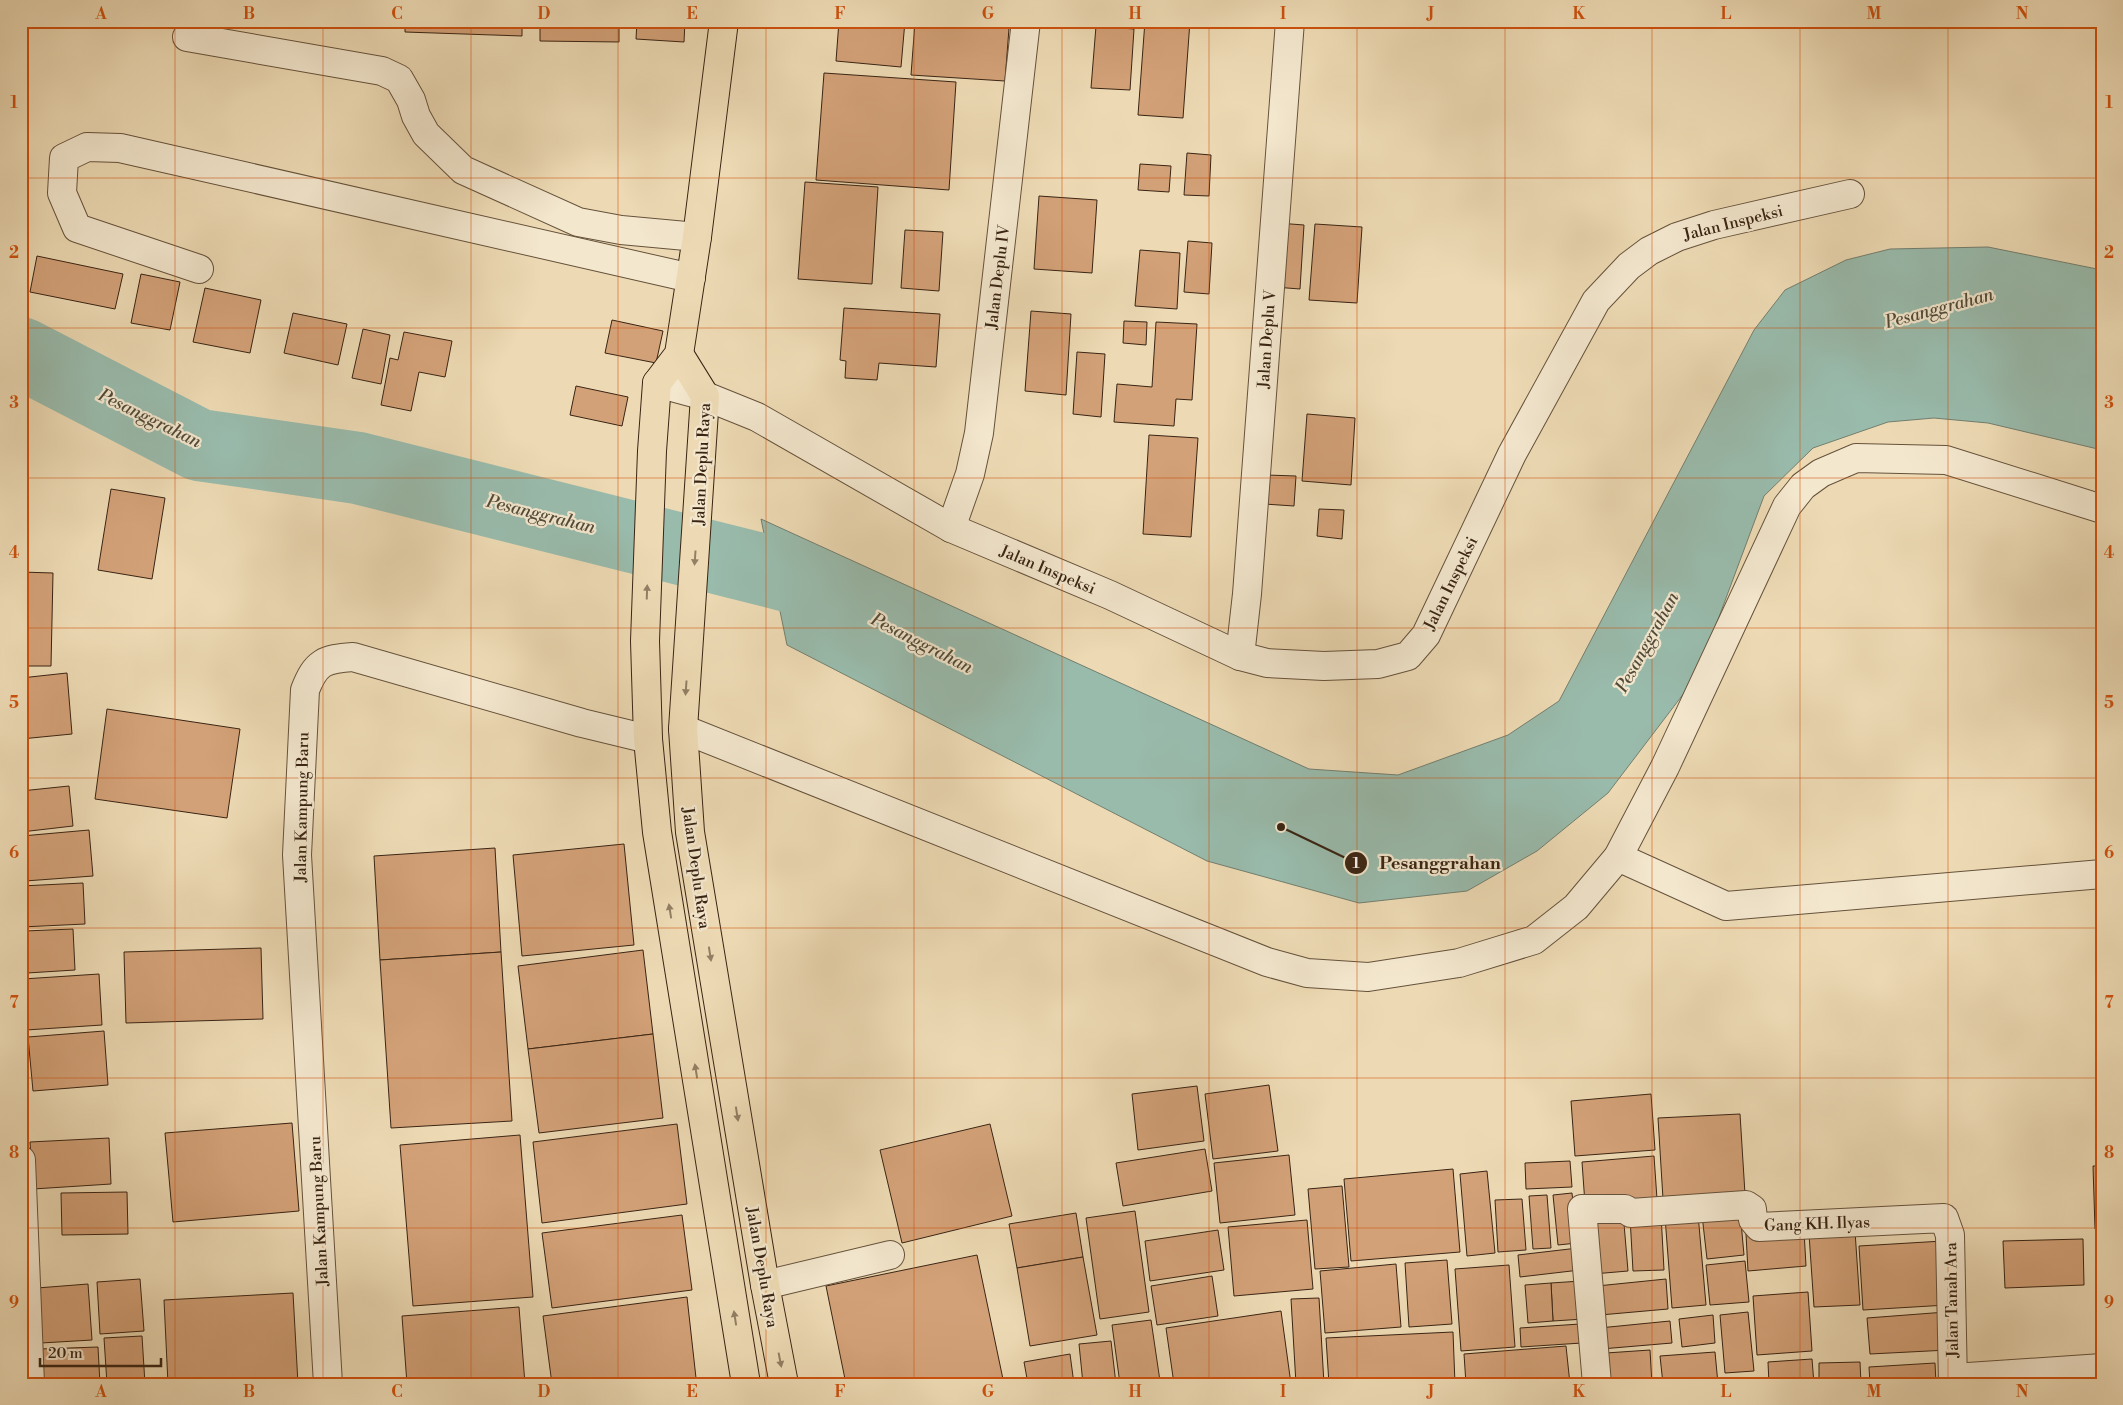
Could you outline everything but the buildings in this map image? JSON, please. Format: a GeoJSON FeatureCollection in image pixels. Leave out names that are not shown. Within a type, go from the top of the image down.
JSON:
{"type":"FeatureCollection","features":[{"type":"Feature","properties":{"kind":"main road"},"geometry":{"type":"LineString","coordinates":[[657,383],[679,354],[698,237],[724,21]]}},
{"type":"Feature","properties":{"kind":"main road","name":"Jalan Deplu Raya"},"geometry":{"type":"LineString","coordinates":[[679,354],[705,396],[683,729],[690,832],[765,1285],[784,1384]]}},
{"type":"Feature","properties":{"kind":"main road","name":"Jalan Deplu Raya"},"geometry":{"type":"LineString","coordinates":[[657,383],[652,451],[645,641],[648,739],[658,832],[746,1384]]}},
{"type":"Feature","properties":{"kind":"street","name":"Jalan Deplu IV"},"geometry":{"type":"LineString","coordinates":[[951,528],[970,474],[979,433],[1026,21]]}},
{"type":"Feature","properties":{"kind":"street","name":"Jalan Deplu V"},"geometry":{"type":"LineString","coordinates":[[1240,656],[1247,594],[1290,21]]}},
{"type":"Feature","properties":{"kind":"street"},"geometry":{"type":"LineString","coordinates":[[187,37],[382,70],[399,80],[411,100],[416,116],[426,134],[463,170],[578,222],[621,230],[698,237]]}},
{"type":"Feature","properties":{"kind":"street"},"geometry":{"type":"LineString","coordinates":[[199,269],[78,228],[62,193],[64,158],[87,147],[120,148],[691,278]]}},
{"type":"Feature","properties":{"kind":"street","name":"Jalan Inspeksi"},"geometry":{"type":"LineString","coordinates":[[657,383],[705,396],[757,417],[951,528],[1110,596],[1240,656],[1267,663],[1324,666],[1378,664],[1408,656],[1426,635],[1512,454],[1596,301],[1629,266],[1649,251],[1677,236],[1714,225],[1850,194]]}},
{"type":"Feature","properties":{"kind":"street"},"geometry":{"type":"LineString","coordinates":[[683,729],[1267,962],[1307,973],[1368,977],[1459,963],[1534,940],[1576,907],[1618,857],[1665,767],[1787,506],[1803,486],[1821,473],[1856,458],[1946,460],[2102,508]]}},
{"type":"Feature","properties":{"kind":"street","name":"Jalan Kampung Baru"},"geometry":{"type":"LineString","coordinates":[[328,1384],[298,855],[305,690],[310,677],[316,667],[334,658],[353,657],[582,723],[648,739]]}},
{"type":"Feature","properties":{"kind":"street"},"geometry":{"type":"LineString","coordinates":[[1618,857],[1726,906],[2102,874]]}},
{"type":"Feature","properties":{"kind":"street"},"geometry":{"type":"LineString","coordinates":[[21,1160],[25,1334],[30,1384]]}},
{"type":"Feature","properties":{"kind":"street","name":"Gang KH. Ilyas"},"geometry":{"type":"LineString","coordinates":[[1597,1384],[1582,1209],[1625,1209],[1631,1213],[1746,1205],[1752,1210],[1753,1220],[1759,1226],[1944,1218]]}},
{"type":"Feature","properties":{"kind":"street","name":"Jalan Tanah Ara"},"geometry":{"type":"LineString","coordinates":[[1944,1218],[1950,1235],[1953,1381]]}},
{"type":"Feature","properties":{"kind":"street"},"geometry":{"type":"LineString","coordinates":[[765,1285],[890,1255]]}},
{"type":"Feature","properties":{"kind":"street"},"geometry":{"type":"LineString","coordinates":[[1953,1381],[2102,1368]]}},
{"type":"Feature","properties":{"kind":"water"},"geometry":{"type":"Polygon","coordinates":[[[1988,247],[2102,270],[2102,450],[1988,423],[1934,418],[1888,422],[1813,448],[1764,496],[1697,676],[1608,793],[1537,851],[1467,891],[1359,903],[1207,861],[787,645],[761,519],[1309,769],[1398,775],[1508,735],[1559,701],[1754,330],[1785,290],[1846,260],[1890,249],[1988,247]]]}},
{"type":"Feature","properties":{"kind":"waterway","name":"Pesanggrahan"},"geometry":{"type":"LineString","coordinates":[[21,353],[199,445],[358,468],[792,577],[862,612]]}},
{"type":"Feature","properties":{"kind":"place","name":"Pesanggrahan"},"geometry":{"type":"Point","coordinates":[1281,827]}}]}
